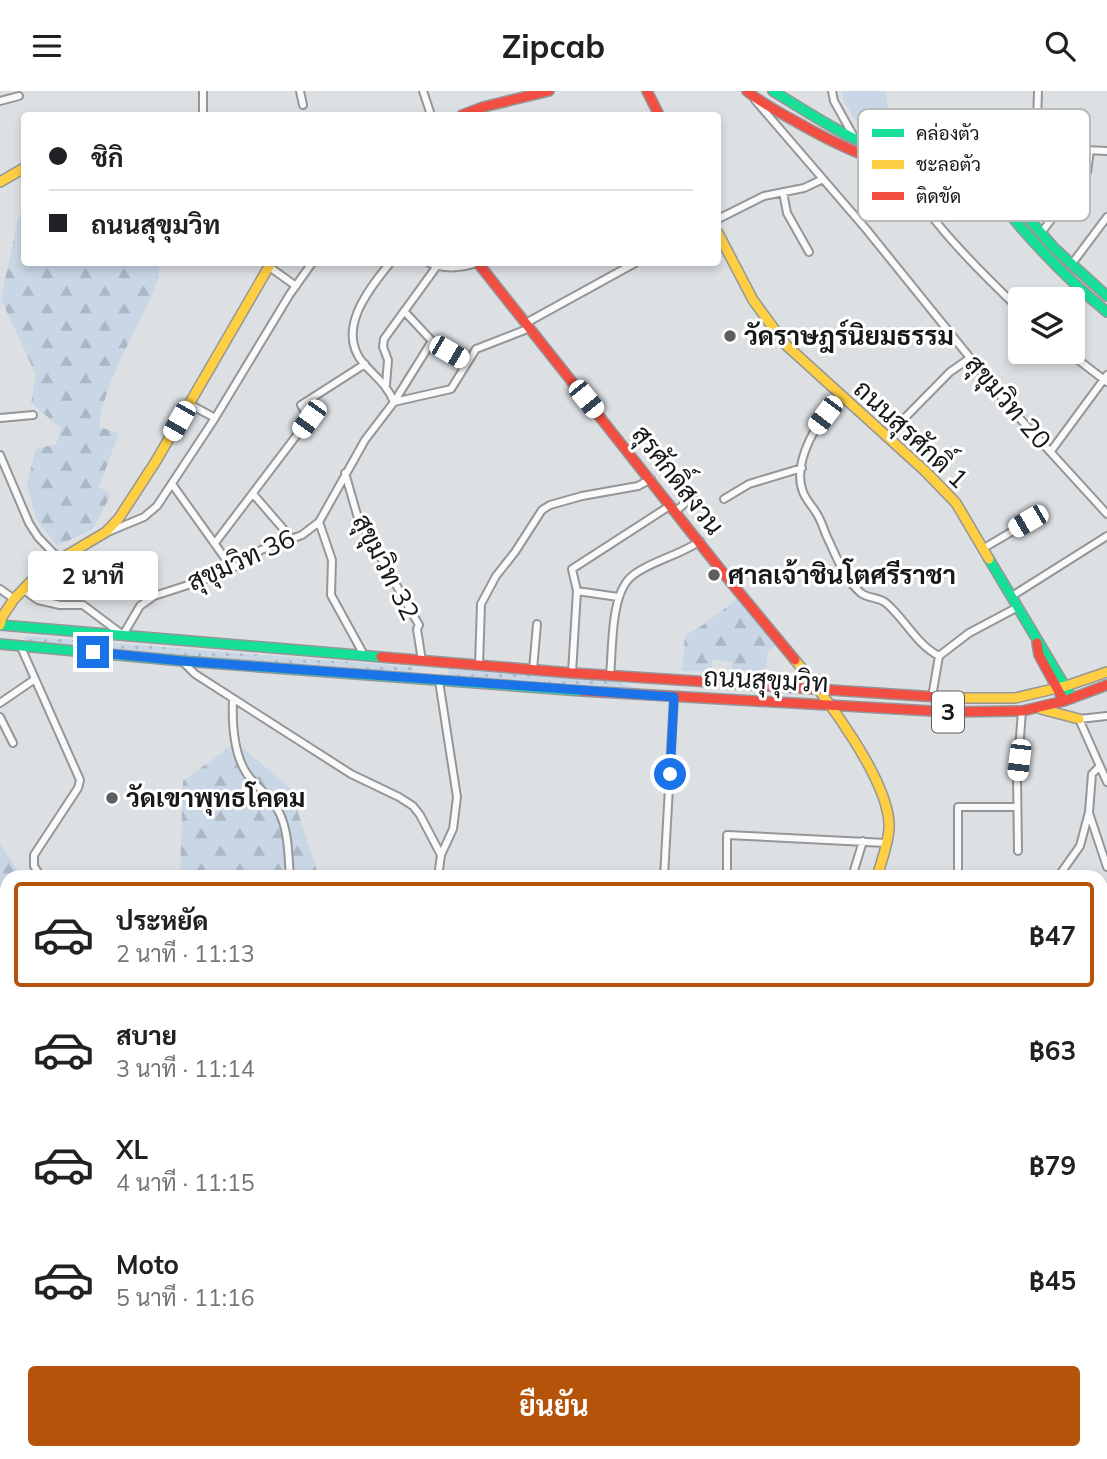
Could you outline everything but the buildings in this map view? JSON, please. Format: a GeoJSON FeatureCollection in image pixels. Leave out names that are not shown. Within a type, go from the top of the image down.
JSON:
{"type":"FeatureCollection","features":[{"type":"Feature","properties":{"kind":"main road"},"geometry":{"type":"LineString","coordinates":[[471,112],[549,91]]}},
{"type":"Feature","properties":{"kind":"main road"},"geometry":{"type":"LineString","coordinates":[[647,91],[658,112]]}},
{"type":"Feature","properties":{"kind":"main road"},"geometry":{"type":"LineString","coordinates":[[773,91],[858,140]]}},
{"type":"Feature","properties":{"kind":"main road"},"geometry":{"type":"LineString","coordinates":[[748,92],[858,155]]}},
{"type":"Feature","properties":{"kind":"main road"},"geometry":{"type":"LineString","coordinates":[[0,182],[21,170]]}},
{"type":"Feature","properties":{"kind":"main road"},"geometry":{"type":"LineString","coordinates":[[1015,221],[1028,240],[1077,288],[1107,312]]}},
{"type":"Feature","properties":{"kind":"main road"},"geometry":{"type":"LineString","coordinates":[[1030,221],[1071,265],[1107,295]]}},
{"type":"Feature","properties":{"kind":"main road","name":"ถนนสุรศักดิ์ 1"},"geometry":{"type":"LineString","coordinates":[[721,239],[753,300],[786,345],[944,488],[956,503],[1037,643],[1046,652],[1068,700]]}},
{"type":"Feature","properties":{"kind":"main road"},"geometry":{"type":"LineString","coordinates":[[0,625],[14,599],[42,570],[106,532],[119,518],[156,461],[269,266]]}},
{"type":"Feature","properties":{"kind":"main road","name":"สุรศักดิ์สงวน"},"geometry":{"type":"LineString","coordinates":[[480,266],[830,705],[884,795],[889,828],[879,870]]}},
{"type":"Feature","properties":{"kind":"main road","name":"ถนนสุขุมวิท"},"geometry":{"type":"LineString","coordinates":[[0,625],[533,670],[932,697],[1015,698],[1062,687],[1107,672]]}},
{"type":"Feature","properties":{"kind":"main road","name":"ถนนสุขุมวิท"},"geometry":{"type":"LineString","coordinates":[[0,644],[439,681],[950,712],[1022,711],[1068,700],[1107,685]]}},
{"type":"Feature","properties":{"kind":"main road"},"geometry":{"type":"LineString","coordinates":[[1037,708],[1079,719]]}},
{"type":"Feature","properties":{"kind":"street"},"geometry":{"type":"LineString","coordinates":[[203,91],[203,112]]}},
{"type":"Feature","properties":{"kind":"street"},"geometry":{"type":"LineString","coordinates":[[300,91],[303,105]]}},
{"type":"Feature","properties":{"kind":"street"},"geometry":{"type":"LineString","coordinates":[[423,91],[430,112]]}},
{"type":"Feature","properties":{"kind":"street"},"geometry":{"type":"LineString","coordinates":[[831,91],[855,139]]}},
{"type":"Feature","properties":{"kind":"street"},"geometry":{"type":"LineString","coordinates":[[1037,109],[1038,91]]}},
{"type":"Feature","properties":{"kind":"street","name":"สุขุมวิท 20"},"geometry":{"type":"LineString","coordinates":[[748,92],[1013,411],[1107,514]]}},
{"type":"Feature","properties":{"kind":"street"},"geometry":{"type":"LineString","coordinates":[[0,101],[19,96]]}},
{"type":"Feature","properties":{"kind":"street"},"geometry":{"type":"LineString","coordinates":[[1090,150],[1107,151]]}},
{"type":"Feature","properties":{"kind":"street"},"geometry":{"type":"LineString","coordinates":[[721,218],[764,196],[804,188],[823,180]]}},
{"type":"Feature","properties":{"kind":"street"},"geometry":{"type":"LineString","coordinates":[[783,192],[787,213],[809,252]]}},
{"type":"Feature","properties":{"kind":"street"},"geometry":{"type":"LineString","coordinates":[[1071,265],[1107,217]]}},
{"type":"Feature","properties":{"kind":"street"},"geometry":{"type":"LineString","coordinates":[[937,221],[1008,298]]}},
{"type":"Feature","properties":{"kind":"street"},"geometry":{"type":"LineString","coordinates":[[1041,233],[1050,221]]}},
{"type":"Feature","properties":{"kind":"street"},"geometry":{"type":"LineString","coordinates":[[272,266],[296,286]]}},
{"type":"Feature","properties":{"kind":"street"},"geometry":{"type":"LineString","coordinates":[[106,532],[144,517],[157,506],[310,266]]}},
{"type":"Feature","properties":{"kind":"street"},"geometry":{"type":"LineString","coordinates":[[388,266],[363,299],[355,317],[352,334],[353,349],[386,384],[394,402],[451,389],[476,349],[528,325],[630,266]]}},
{"type":"Feature","properties":{"kind":"street"},"geometry":{"type":"LineString","coordinates":[[386,384],[388,361],[383,347],[384,339],[437,266],[466,266]]}},
{"type":"Feature","properties":{"kind":"street"},"geometry":{"type":"LineString","coordinates":[[404,311],[432,341],[467,362]]}},
{"type":"Feature","properties":{"kind":"street","name":"สุขุมวิท 36"},"geometry":{"type":"LineString","coordinates":[[123,635],[140,606],[154,596],[232,568],[261,550],[302,535],[318,522],[365,440],[394,402],[432,341]]}},
{"type":"Feature","properties":{"kind":"street"},"geometry":{"type":"LineString","coordinates":[[886,437],[950,372],[970,358]]}},
{"type":"Feature","properties":{"kind":"street"},"geometry":{"type":"LineString","coordinates":[[215,543],[309,419],[301,405],[365,364]]}},
{"type":"Feature","properties":{"kind":"street"},"geometry":{"type":"LineString","coordinates":[[1051,451],[1106,379],[1085,364]]}},
{"type":"Feature","properties":{"kind":"street"},"geometry":{"type":"LineString","coordinates":[[840,396],[813,431],[802,468],[802,491],[818,516],[844,572],[853,585],[863,595],[886,604],[931,652],[939,656]]}},
{"type":"Feature","properties":{"kind":"street"},"geometry":{"type":"LineString","coordinates":[[189,404],[215,418]]}},
{"type":"Feature","properties":{"kind":"street"},"geometry":{"type":"LineString","coordinates":[[0,418],[33,415]]}},
{"type":"Feature","properties":{"kind":"street"},"geometry":{"type":"LineString","coordinates":[[0,455],[29,523],[59,559]]}},
{"type":"Feature","properties":{"kind":"street"},"geometry":{"type":"LineString","coordinates":[[724,499],[749,484],[802,468]]}},
{"type":"Feature","properties":{"kind":"street","name":"สุขุมวิท 32"},"geometry":{"type":"LineString","coordinates":[[345,474],[358,518],[419,625],[417,629],[422,661]]}},
{"type":"Feature","properties":{"kind":"street"},"geometry":{"type":"LineString","coordinates":[[479,665],[481,604],[496,576],[542,510],[582,496],[638,486],[651,479]]}},
{"type":"Feature","properties":{"kind":"street"},"geometry":{"type":"LineString","coordinates":[[172,484],[232,568]]}},
{"type":"Feature","properties":{"kind":"street"},"geometry":{"type":"LineString","coordinates":[[254,495],[292,539]]}},
{"type":"Feature","properties":{"kind":"street"},"geometry":{"type":"LineString","coordinates":[[572,673],[577,591],[572,569],[692,497]]}},
{"type":"Feature","properties":{"kind":"street"},"geometry":{"type":"LineString","coordinates":[[984,548],[1028,521]]}},
{"type":"Feature","properties":{"kind":"street"},"geometry":{"type":"LineString","coordinates":[[318,522],[332,560],[331,595],[364,655]]}},
{"type":"Feature","properties":{"kind":"street"},"geometry":{"type":"LineString","coordinates":[[1012,596],[1107,536]]}},
{"type":"Feature","properties":{"kind":"street"},"geometry":{"type":"LineString","coordinates":[[610,675],[618,597],[632,576],[687,551],[700,541]]}},
{"type":"Feature","properties":{"kind":"street"},"geometry":{"type":"LineString","coordinates":[[0,589],[14,599]]}},
{"type":"Feature","properties":{"kind":"street"},"geometry":{"type":"LineString","coordinates":[[24,590],[38,600],[60,605],[83,605],[123,635]]}},
{"type":"Feature","properties":{"kind":"street"},"geometry":{"type":"LineString","coordinates":[[577,591],[618,597]]}},
{"type":"Feature","properties":{"kind":"street"},"geometry":{"type":"LineString","coordinates":[[932,697],[939,656],[969,633],[1018,607]]}},
{"type":"Feature","properties":{"kind":"street"},"geometry":{"type":"LineString","coordinates":[[533,670],[537,624]]}},
{"type":"Feature","properties":{"kind":"street"},"geometry":{"type":"LineString","coordinates":[[20,645],[79,780],[78,788],[34,855],[37,870]]}},
{"type":"Feature","properties":{"kind":"street"},"geometry":{"type":"LineString","coordinates":[[182,661],[195,674],[351,774],[413,806],[441,855]]}},
{"type":"Feature","properties":{"kind":"street"},"geometry":{"type":"LineString","coordinates":[[0,703],[35,679]]}},
{"type":"Feature","properties":{"kind":"street"},"geometry":{"type":"LineString","coordinates":[[439,681],[457,797],[453,829],[441,855],[439,870]]}},
{"type":"Feature","properties":{"kind":"street"},"geometry":{"type":"LineString","coordinates":[[664,870],[674,697]]}},
{"type":"Feature","properties":{"kind":"street"},"geometry":{"type":"LineString","coordinates":[[233,699],[232,720],[239,757],[247,774],[279,811],[287,835],[290,870]]}},
{"type":"Feature","properties":{"kind":"street"},"geometry":{"type":"LineString","coordinates":[[1018,851],[1017,777],[1022,711]]}},
{"type":"Feature","properties":{"kind":"street"},"geometry":{"type":"LineString","coordinates":[[1107,716],[1079,719],[1107,782]]}},
{"type":"Feature","properties":{"kind":"street"},"geometry":{"type":"LineString","coordinates":[[0,717],[13,743]]}},
{"type":"Feature","properties":{"kind":"street"},"geometry":{"type":"LineString","coordinates":[[1063,870],[1080,846],[1089,813],[1092,774],[1099,767]]}},
{"type":"Feature","properties":{"kind":"street"},"geometry":{"type":"LineString","coordinates":[[958,870],[958,807],[1017,807]]}},
{"type":"Feature","properties":{"kind":"street"},"geometry":{"type":"LineString","coordinates":[[1089,813],[1107,867]]}},
{"type":"Feature","properties":{"kind":"street"},"geometry":{"type":"LineString","coordinates":[[727,870],[727,835],[887,843]]}},
{"type":"Feature","properties":{"kind":"street"},"geometry":{"type":"LineString","coordinates":[[854,870],[863,841]]}},
{"type":"Feature","properties":{"kind":"green space"},"geometry":{"type":"Polygon","coordinates":[[[842,91],[886,91],[888,109],[858,109],[858,125],[843,100],[842,91]]]}},
{"type":"Feature","properties":{"kind":"green space"},"geometry":{"type":"Polygon","coordinates":[[[21,215],[21,266],[160,266],[158,279],[114,374],[101,414],[99,427],[119,433],[99,487],[111,494],[93,529],[57,546],[37,520],[27,484],[36,449],[56,444],[61,428],[31,403],[36,375],[1,299],[21,215]]]}},
{"type":"Feature","properties":{"kind":"green space"},"geometry":{"type":"Polygon","coordinates":[[[739,598],[775,646],[768,651],[765,675],[731,672],[732,662],[713,659],[711,672],[682,671],[685,635],[739,598]]]}},
{"type":"Feature","properties":{"kind":"green space"},"geometry":{"type":"Polygon","coordinates":[[[25,636],[413,667],[413,673],[30,643],[24,640],[25,636]]]}},
{"type":"Feature","properties":{"kind":"green space"},"geometry":{"type":"Polygon","coordinates":[[[448,669],[617,682],[636,688],[618,689],[448,676],[448,669]]]}},
{"type":"Feature","properties":{"kind":"green space"},"geometry":{"type":"Polygon","coordinates":[[[236,742],[290,788],[317,870],[180,870],[183,781],[236,742]]]}},
{"type":"Feature","properties":{"kind":"green space"},"geometry":{"type":"Polygon","coordinates":[[[0,844],[17,870],[0,870],[0,844]]]}},
{"type":"Feature","properties":{"kind":"traffic: fast"},"geometry":{"type":"LineString","coordinates":[[773,91],[858,140]]}},
{"type":"Feature","properties":{"kind":"traffic: fast"},"geometry":{"type":"LineString","coordinates":[[1015,221],[1072,281],[1107,312]]}},
{"type":"Feature","properties":{"kind":"traffic: fast"},"geometry":{"type":"LineString","coordinates":[[1031,221],[1054,248],[1107,296]]}},
{"type":"Feature","properties":{"kind":"traffic: fast"},"geometry":{"type":"LineString","coordinates":[[989,559],[1072,698]]}},
{"type":"Feature","properties":{"kind":"traffic: fast"},"geometry":{"type":"LineString","coordinates":[[0,625],[381,657]]}},
{"type":"Feature","properties":{"kind":"traffic: fast"},"geometry":{"type":"LineString","coordinates":[[0,644],[182,661],[582,691]]}},
{"type":"Feature","properties":{"kind":"traffic: slow"},"geometry":{"type":"LineString","coordinates":[[0,182],[21,170]]}},
{"type":"Feature","properties":{"kind":"traffic: slow"},"geometry":{"type":"LineString","coordinates":[[721,239],[753,300],[786,345],[925,471],[956,503],[989,559]]}},
{"type":"Feature","properties":{"kind":"traffic: slow"},"geometry":{"type":"LineString","coordinates":[[0,625],[14,599],[42,570],[106,532],[119,518],[156,461],[269,266]]}},
{"type":"Feature","properties":{"kind":"traffic: slow"},"geometry":{"type":"LineString","coordinates":[[795,660],[854,740],[880,788],[887,810],[889,829],[879,870]]}},
{"type":"Feature","properties":{"kind":"traffic: slow"},"geometry":{"type":"LineString","coordinates":[[953,698],[1015,698],[1066,686],[1107,672]]}},
{"type":"Feature","properties":{"kind":"traffic: slow"},"geometry":{"type":"LineString","coordinates":[[1041,709],[1079,719]]}},
{"type":"Feature","properties":{"kind":"traffic: jam"},"geometry":{"type":"LineString","coordinates":[[470,112],[549,91]]}},
{"type":"Feature","properties":{"kind":"traffic: jam"},"geometry":{"type":"LineString","coordinates":[[647,91],[658,112]]}},
{"type":"Feature","properties":{"kind":"traffic: jam"},"geometry":{"type":"LineString","coordinates":[[747,91],[769,107],[858,153]]}},
{"type":"Feature","properties":{"kind":"traffic: jam"},"geometry":{"type":"LineString","coordinates":[[480,266],[795,660]]}},
{"type":"Feature","properties":{"kind":"traffic: jam"},"geometry":{"type":"LineString","coordinates":[[1037,643],[1039,655],[1064,701]]}},
{"type":"Feature","properties":{"kind":"traffic: jam"},"geometry":{"type":"LineString","coordinates":[[381,657],[572,673],[953,698]]}},
{"type":"Feature","properties":{"kind":"traffic: jam"},"geometry":{"type":"LineString","coordinates":[[582,691],[950,712],[1022,711],[1064,701],[1107,685]]}},
{"type":"Feature","properties":{"kind":"place","name":"วัดราษฎร์นิยมธรรม"},"geometry":{"type":"Point","coordinates":[730,336]}},
{"type":"Feature","properties":{"kind":"place","name":"ศาลเจ้าชินโตศรีราชา"},"geometry":{"type":"Point","coordinates":[714,575]}},
{"type":"Feature","properties":{"kind":"place","name":"วัดเขาพุทธโคดม"},"geometry":{"type":"Point","coordinates":[112,798]}},
{"type":"Feature","properties":{"kind":"route"},"geometry":{"type":"LineString","coordinates":[[93,652],[439,681],[674,697],[670,774]]}}]}
